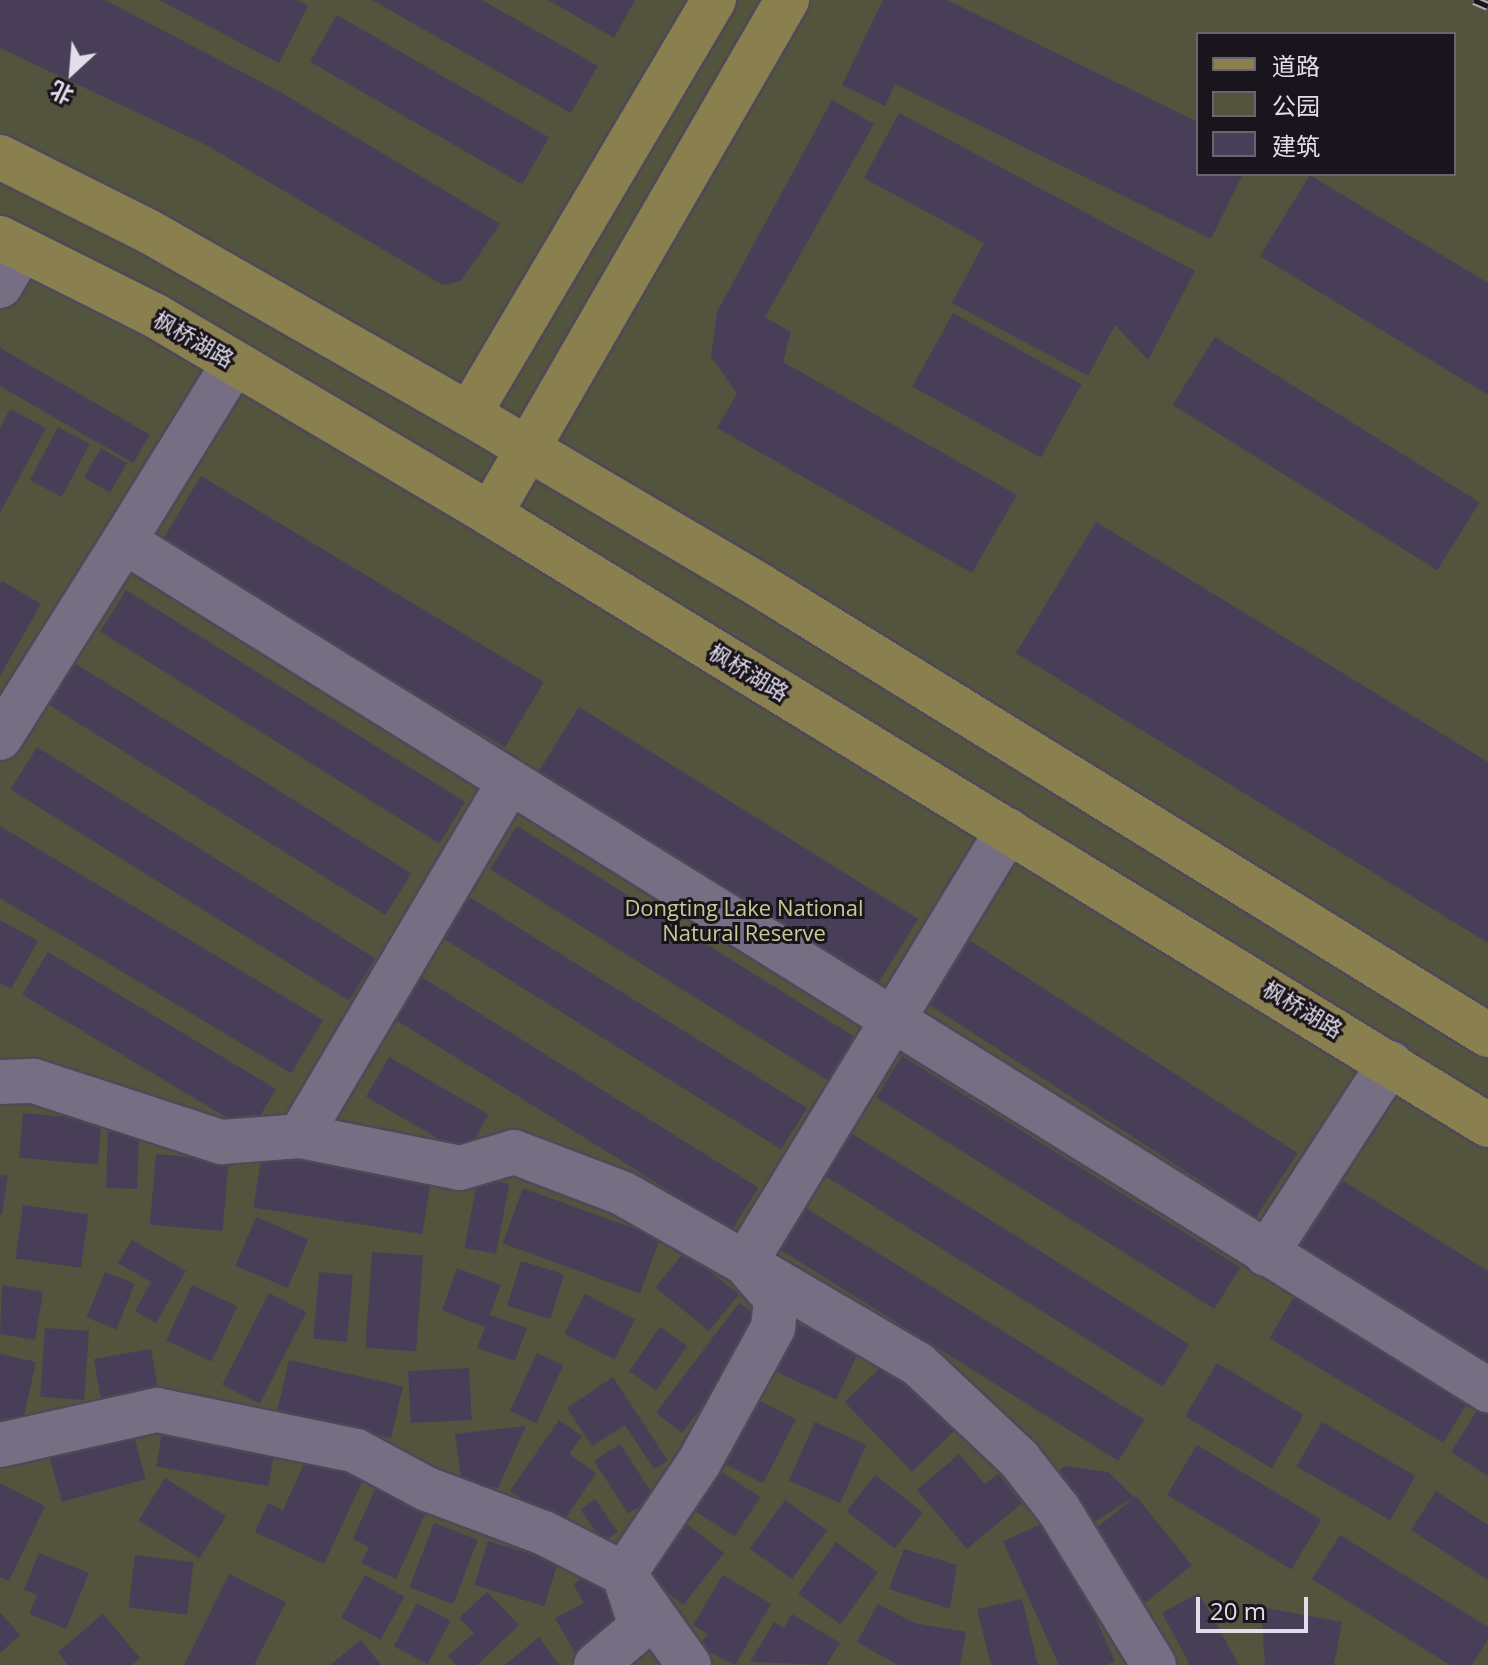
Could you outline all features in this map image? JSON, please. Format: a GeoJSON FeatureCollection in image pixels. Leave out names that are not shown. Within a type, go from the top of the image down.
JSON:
{"type":"FeatureCollection","features":[{"type":"Feature","properties":{"kind":"main road"},"geometry":{"type":"LineString","coordinates":[[469,414],[714,0]]}},
{"type":"Feature","properties":{"kind":"main road"},"geometry":{"type":"LineString","coordinates":[[490,514],[787,0]]}},
{"type":"Feature","properties":{"kind":"main road"},"geometry":{"type":"LineString","coordinates":[[0,157],[148,231],[469,414],[1488,1035]]}},
{"type":"Feature","properties":{"kind":"main road","name":"枫桥湖路"},"geometry":{"type":"LineString","coordinates":[[11,243],[234,363],[490,514],[1488,1125]]}},
{"type":"Feature","properties":{"kind":"street"},"geometry":{"type":"LineString","coordinates":[[0,286],[11,243]]}},
{"type":"Feature","properties":{"kind":"street"},"geometry":{"type":"LineString","coordinates":[[0,738],[234,363]]}},
{"type":"Feature","properties":{"kind":"street"},"geometry":{"type":"LineString","coordinates":[[124,541],[1488,1390]]}},
{"type":"Feature","properties":{"kind":"street"},"geometry":{"type":"LineString","coordinates":[[300,1136],[510,781]]}},
{"type":"Feature","properties":{"kind":"street"},"geometry":{"type":"LineString","coordinates":[[745,1263],[1008,830]]}},
{"type":"Feature","properties":{"kind":"street"},"geometry":{"type":"LineString","coordinates":[[1266,1254],[1390,1063]]}},
{"type":"Feature","properties":{"kind":"street"},"geometry":{"type":"LineString","coordinates":[[0,1082],[34,1081],[221,1142],[300,1136],[460,1168],[514,1152],[622,1193],[918,1364],[1019,1459],[1059,1510],[1154,1665]]}},
{"type":"Feature","properties":{"kind":"street"},"geometry":{"type":"LineString","coordinates":[[624,1574],[700,1461],[773,1328],[776,1299],[745,1263]]}},
{"type":"Feature","properties":{"kind":"street"},"geometry":{"type":"LineString","coordinates":[[0,1445],[157,1410],[263,1428],[356,1451],[427,1489],[544,1533],[624,1574],[689,1665]]}},
{"type":"Feature","properties":{"kind":"street"},"geometry":{"type":"LineString","coordinates":[[596,1665],[641,1627],[624,1574]]}},
{"type":"Feature","properties":{"kind":"green space","name":"Dongting Lake National Natural Reserve"},"geometry":{"type":"Polygon","coordinates":[[[0,0],[1488,0],[1488,1665],[0,1665],[0,0]]]}},
{"type":"Feature","properties":{"kind":"building"},"geometry":{"type":"Polygon","coordinates":[[[0,0],[105,0],[282,93],[500,224],[461,281],[443,285],[206,145],[0,48],[0,0]]]}},
{"type":"Feature","properties":{"kind":"building"},"geometry":{"type":"Polygon","coordinates":[[[159,0],[297,0],[308,6],[279,63],[159,0]]]}},
{"type":"Feature","properties":{"kind":"building"},"geometry":{"type":"Polygon","coordinates":[[[372,0],[482,0],[598,66],[571,113],[372,0]]]}},
{"type":"Feature","properties":{"kind":"building"},"geometry":{"type":"Polygon","coordinates":[[[548,0],[635,0],[614,38],[548,0]]]}},
{"type":"Feature","properties":{"kind":"building"},"geometry":{"type":"Polygon","coordinates":[[[883,0],[947,0],[1196,121],[1196,176],[1242,176],[1211,239],[895,84],[885,106],[842,85],[883,0]]]}},
{"type":"Feature","properties":{"kind":"building"},"geometry":{"type":"Polygon","coordinates":[[[337,15],[549,137],[522,184],[310,62],[337,15]]]}},
{"type":"Feature","properties":{"kind":"building"},"geometry":{"type":"Polygon","coordinates":[[[832,100],[874,124],[765,317],[791,332],[783,362],[1017,495],[972,573],[717,428],[737,394],[711,356],[717,312],[832,100]]]}},
{"type":"Feature","properties":{"kind":"building"},"geometry":{"type":"Polygon","coordinates":[[[899,113],[1195,271],[1148,360],[1115,325],[1088,376],[952,303],[984,243],[864,178],[899,113]]]}},
{"type":"Feature","properties":{"kind":"building"},"geometry":{"type":"Polygon","coordinates":[[[1312,176],[1488,283],[1488,395],[1260,256],[1312,176]]]}},
{"type":"Feature","properties":{"kind":"building"},"geometry":{"type":"Polygon","coordinates":[[[953,313],[1082,384],[1041,458],[912,386],[953,313]]]}},
{"type":"Feature","properties":{"kind":"building"},"geometry":{"type":"Polygon","coordinates":[[[1215,337],[1480,502],[1437,570],[1173,405],[1215,337]]]}},
{"type":"Feature","properties":{"kind":"building"},"geometry":{"type":"Polygon","coordinates":[[[0,348],[150,434],[133,463],[0,386],[0,348]]]}},
{"type":"Feature","properties":{"kind":"building"},"geometry":{"type":"Polygon","coordinates":[[[10,409],[46,428],[0,513],[0,428],[10,409]]]}},
{"type":"Feature","properties":{"kind":"building"},"geometry":{"type":"Polygon","coordinates":[[[58,427],[90,444],[62,497],[30,480],[58,427]]]}},
{"type":"Feature","properties":{"kind":"building"},"geometry":{"type":"Polygon","coordinates":[[[101,448],[127,463],[110,492],[84,477],[101,448]]]}},
{"type":"Feature","properties":{"kind":"building"},"geometry":{"type":"Polygon","coordinates":[[[201,476],[544,682],[505,747],[162,541],[201,476]]]}},
{"type":"Feature","properties":{"kind":"building"},"geometry":{"type":"Polygon","coordinates":[[[1096,522],[1488,762],[1488,943],[1016,653],[1096,522]]]}},
{"type":"Feature","properties":{"kind":"building"},"geometry":{"type":"Polygon","coordinates":[[[2,581],[41,604],[0,676],[0,584],[2,581]]]}},
{"type":"Feature","properties":{"kind":"building"},"geometry":{"type":"Polygon","coordinates":[[[126,590],[465,802],[439,844],[100,632],[126,590]]]}},
{"type":"Feature","properties":{"kind":"building"},"geometry":{"type":"Polygon","coordinates":[[[73,662],[411,873],[385,915],[47,704],[73,662]]]}},
{"type":"Feature","properties":{"kind":"building"},"geometry":{"type":"Polygon","coordinates":[[[579,707],[918,919],[878,983],[539,771],[579,707]]]}},
{"type":"Feature","properties":{"kind":"building"},"geometry":{"type":"Polygon","coordinates":[[[37,747],[375,958],[349,1001],[11,789],[37,747]]]}},
{"type":"Feature","properties":{"kind":"building"},"geometry":{"type":"Polygon","coordinates":[[[0,826],[323,1020],[291,1073],[0,898],[0,826]]]}},
{"type":"Feature","properties":{"kind":"building"},"geometry":{"type":"Polygon","coordinates":[[[517,826],[855,1037],[828,1081],[490,869],[517,826]]]}},
{"type":"Feature","properties":{"kind":"building"},"geometry":{"type":"Polygon","coordinates":[[[468,896],[807,1108],[781,1150],[442,938],[468,896]]]}},
{"type":"Feature","properties":{"kind":"building"},"geometry":{"type":"Polygon","coordinates":[[[0,920],[38,941],[11,989],[0,983],[0,920]]]}},
{"type":"Feature","properties":{"kind":"building"},"geometry":{"type":"Polygon","coordinates":[[[963,936],[1298,1153],[1256,1217],[922,1000],[963,936]]]}},
{"type":"Feature","properties":{"kind":"building"},"geometry":{"type":"Polygon","coordinates":[[[48,952],[276,1089],[250,1132],[22,995],[48,952]]]}},
{"type":"Feature","properties":{"kind":"building"},"geometry":{"type":"Polygon","coordinates":[[[420,976],[758,1187],[732,1230],[394,1018],[420,976]]]}},
{"type":"Feature","properties":{"kind":"building"},"geometry":{"type":"Polygon","coordinates":[[[902,1056],[1240,1267],[1214,1309],[876,1098],[902,1056]]]}},
{"type":"Feature","properties":{"kind":"building"},"geometry":{"type":"Polygon","coordinates":[[[389,1057],[489,1114],[466,1154],[366,1097],[389,1057]]]}},
{"type":"Feature","properties":{"kind":"building"},"geometry":{"type":"Polygon","coordinates":[[[23,1113],[102,1120],[98,1165],[19,1158],[23,1113]]]}},
{"type":"Feature","properties":{"kind":"building"},"geometry":{"type":"Polygon","coordinates":[[[108,1132],[139,1133],[137,1189],[106,1188],[108,1132]]]}},
{"type":"Feature","properties":{"kind":"building"},"geometry":{"type":"Polygon","coordinates":[[[851,1133],[1189,1344],[1163,1387],[825,1175],[851,1133]]]}},
{"type":"Feature","properties":{"kind":"building"},"geometry":{"type":"Polygon","coordinates":[[[262,1153],[431,1180],[422,1234],[253,1207],[262,1153]]]}},
{"type":"Feature","properties":{"kind":"building"},"geometry":{"type":"Polygon","coordinates":[[[156,1154],[229,1160],[223,1231],[150,1225],[156,1154]]]}},
{"type":"Feature","properties":{"kind":"building"},"geometry":{"type":"Polygon","coordinates":[[[0,1175],[8,1176],[2,1214],[0,1214],[0,1175]]]}},
{"type":"Feature","properties":{"kind":"building"},"geometry":{"type":"Polygon","coordinates":[[[1337,1177],[1488,1271],[1488,1373],[1291,1251],[1337,1177]]]}},
{"type":"Feature","properties":{"kind":"building"},"geometry":{"type":"Polygon","coordinates":[[[478,1178],[509,1184],[496,1254],[464,1248],[478,1178]]]}},
{"type":"Feature","properties":{"kind":"building"},"geometry":{"type":"Polygon","coordinates":[[[523,1188],[660,1238],[640,1293],[503,1243],[523,1188]]]}},
{"type":"Feature","properties":{"kind":"building"},"geometry":{"type":"Polygon","coordinates":[[[23,1205],[88,1214],[81,1268],[15,1258],[23,1205]]]}},
{"type":"Feature","properties":{"kind":"building"},"geometry":{"type":"Polygon","coordinates":[[[806,1208],[1144,1419],[1118,1461],[780,1250],[806,1208]]]}},
{"type":"Feature","properties":{"kind":"building"},"geometry":{"type":"Polygon","coordinates":[[[256,1217],[308,1239],[288,1288],[235,1266],[256,1217]]]}},
{"type":"Feature","properties":{"kind":"building"},"geometry":{"type":"Polygon","coordinates":[[[132,1240],[186,1271],[156,1323],[135,1311],[151,1282],[118,1263],[132,1240]]]}},
{"type":"Feature","properties":{"kind":"building"},"geometry":{"type":"Polygon","coordinates":[[[685,1251],[739,1294],[709,1331],[655,1288],[685,1251]]]}},
{"type":"Feature","properties":{"kind":"building"},"geometry":{"type":"Polygon","coordinates":[[[372,1252],[423,1256],[416,1351],[365,1348],[372,1252]]]}},
{"type":"Feature","properties":{"kind":"building"},"geometry":{"type":"Polygon","coordinates":[[[521,1261],[564,1274],[550,1319],[507,1306],[521,1261]]]}},
{"type":"Feature","properties":{"kind":"building"},"geometry":{"type":"Polygon","coordinates":[[[457,1268],[501,1285],[490,1315],[527,1328],[515,1361],[477,1348],[485,1327],[442,1310],[457,1268]]]}},
{"type":"Feature","properties":{"kind":"building"},"geometry":{"type":"Polygon","coordinates":[[[105,1272],[135,1284],[116,1329],[87,1317],[105,1272]]]}},
{"type":"Feature","properties":{"kind":"building"},"geometry":{"type":"Polygon","coordinates":[[[319,1272],[353,1275],[347,1342],[313,1339],[319,1272]]]}},
{"type":"Feature","properties":{"kind":"building"},"geometry":{"type":"Polygon","coordinates":[[[2,1285],[43,1292],[35,1340],[0,1334],[2,1285]]]}},
{"type":"Feature","properties":{"kind":"building"},"geometry":{"type":"Polygon","coordinates":[[[192,1285],[237,1306],[212,1361],[166,1340],[192,1285]]]}},
{"type":"Feature","properties":{"kind":"building"},"geometry":{"type":"Polygon","coordinates":[[[269,1293],[306,1312],[260,1404],[222,1385],[269,1293]]]}},
{"type":"Feature","properties":{"kind":"building"},"geometry":{"type":"Polygon","coordinates":[[[585,1294],[635,1319],[614,1360],[565,1334],[585,1294]]]}},
{"type":"Feature","properties":{"kind":"building"},"geometry":{"type":"Polygon","coordinates":[[[1294,1297],[1468,1402],[1443,1443],[1269,1338],[1294,1297]]]}},
{"type":"Feature","properties":{"kind":"building"},"geometry":{"type":"Polygon","coordinates":[[[739,1303],[752,1312],[753,1339],[682,1433],[656,1413],[739,1303]]]}},
{"type":"Feature","properties":{"kind":"building"},"geometry":{"type":"Polygon","coordinates":[[[793,1322],[858,1352],[836,1400],[771,1369],[793,1322]]]}},
{"type":"Feature","properties":{"kind":"building"},"geometry":{"type":"Polygon","coordinates":[[[660,1327],[687,1346],[656,1390],[629,1371],[660,1327]]]}},
{"type":"Feature","properties":{"kind":"building"},"geometry":{"type":"Polygon","coordinates":[[[45,1328],[89,1331],[84,1400],[40,1397],[45,1328]]]}},
{"type":"Feature","properties":{"kind":"building"},"geometry":{"type":"Polygon","coordinates":[[[151,1349],[159,1395],[102,1405],[94,1359],[151,1349]]]}},
{"type":"Feature","properties":{"kind":"building"},"geometry":{"type":"Polygon","coordinates":[[[537,1353],[563,1365],[536,1423],[510,1411],[537,1353]]]}},
{"type":"Feature","properties":{"kind":"building"},"geometry":{"type":"Polygon","coordinates":[[[0,1354],[36,1362],[22,1425],[0,1420],[0,1354]]]}},
{"type":"Feature","properties":{"kind":"building"},"geometry":{"type":"Polygon","coordinates":[[[289,1360],[403,1386],[391,1438],[277,1412],[289,1360]]]}},
{"type":"Feature","properties":{"kind":"building"},"geometry":{"type":"Polygon","coordinates":[[[887,1361],[954,1431],[912,1472],[845,1402],[887,1361]]]}},
{"type":"Feature","properties":{"kind":"building"},"geometry":{"type":"Polygon","coordinates":[[[1217,1363],[1304,1415],[1272,1468],[1185,1416],[1217,1363]]]}},
{"type":"Feature","properties":{"kind":"building"},"geometry":{"type":"Polygon","coordinates":[[[469,1368],[472,1420],[411,1423],[408,1371],[469,1368]]]}},
{"type":"Feature","properties":{"kind":"building"},"geometry":{"type":"Polygon","coordinates":[[[613,1377],[668,1461],[654,1469],[625,1425],[592,1446],[567,1408],[613,1377]]]}},
{"type":"Feature","properties":{"kind":"building"},"geometry":{"type":"Polygon","coordinates":[[[754,1398],[796,1419],[763,1483],[721,1462],[754,1398]]]}},
{"type":"Feature","properties":{"kind":"building"},"geometry":{"type":"Polygon","coordinates":[[[1478,1409],[1488,1415],[1488,1476],[1451,1452],[1478,1409]]]}},
{"type":"Feature","properties":{"kind":"building"},"geometry":{"type":"Polygon","coordinates":[[[559,1420],[582,1436],[569,1454],[596,1473],[561,1525],[510,1491],[559,1420]]]}},
{"type":"Feature","properties":{"kind":"building"},"geometry":{"type":"Polygon","coordinates":[[[815,1422],[866,1445],[840,1503],[789,1480],[815,1422]]]}},
{"type":"Feature","properties":{"kind":"building"},"geometry":{"type":"Polygon","coordinates":[[[1322,1422],[1416,1476],[1390,1520],[1296,1466],[1322,1422]]]}},
{"type":"Feature","properties":{"kind":"building"},"geometry":{"type":"Polygon","coordinates":[[[526,1426],[498,1488],[462,1484],[455,1434],[526,1426]]]}},
{"type":"Feature","properties":{"kind":"building"},"geometry":{"type":"Polygon","coordinates":[[[163,1428],[275,1448],[268,1486],[156,1466],[163,1428]]]}},
{"type":"Feature","properties":{"kind":"building"},"geometry":{"type":"Polygon","coordinates":[[[133,1432],[146,1479],[62,1502],[49,1455],[133,1432]]]}},
{"type":"Feature","properties":{"kind":"building"},"geometry":{"type":"Polygon","coordinates":[[[620,1444],[654,1497],[628,1514],[594,1461],[620,1444]]]}},
{"type":"Feature","properties":{"kind":"building"},"geometry":{"type":"Polygon","coordinates":[[[1197,1445],[1321,1520],[1291,1569],[1167,1495],[1197,1445]]]}},
{"type":"Feature","properties":{"kind":"building"},"geometry":{"type":"Polygon","coordinates":[[[959,1454],[985,1484],[998,1474],[1022,1503],[967,1549],[917,1490],[959,1454]]]}},
{"type":"Feature","properties":{"kind":"building"},"geometry":{"type":"Polygon","coordinates":[[[308,1455],[363,1480],[324,1564],[255,1532],[268,1503],[283,1510],[308,1455]]]}},
{"type":"Feature","properties":{"kind":"building"},"geometry":{"type":"Polygon","coordinates":[[[1064,1466],[1108,1472],[1134,1497],[1094,1522],[1050,1481],[1064,1466]]]}},
{"type":"Feature","properties":{"kind":"building"},"geometry":{"type":"Polygon","coordinates":[[[720,1471],[760,1497],[735,1537],[694,1510],[720,1471]]]}},
{"type":"Feature","properties":{"kind":"building"},"geometry":{"type":"Polygon","coordinates":[[[875,1475],[923,1513],[895,1549],[847,1511],[875,1475]]]}},
{"type":"Feature","properties":{"kind":"building"},"geometry":{"type":"Polygon","coordinates":[[[165,1478],[226,1516],[200,1559],[139,1520],[165,1478]]]}},
{"type":"Feature","properties":{"kind":"building"},"geometry":{"type":"Polygon","coordinates":[[[0,1483],[45,1506],[9,1581],[0,1577],[0,1483]]]}},
{"type":"Feature","properties":{"kind":"building"},"geometry":{"type":"Polygon","coordinates":[[[376,1487],[427,1510],[396,1579],[361,1563],[369,1547],[353,1539],[376,1487]]]}},
{"type":"Feature","properties":{"kind":"building"},"geometry":{"type":"Polygon","coordinates":[[[1436,1491],[1488,1525],[1488,1580],[1411,1530],[1436,1491]]]}},
{"type":"Feature","properties":{"kind":"building"},"geometry":{"type":"Polygon","coordinates":[[[1136,1496],[1192,1565],[1135,1611],[1079,1542],[1136,1496]]]}},
{"type":"Feature","properties":{"kind":"building"},"geometry":{"type":"Polygon","coordinates":[[[595,1499],[618,1532],[603,1542],[580,1509],[595,1499]]]}},
{"type":"Feature","properties":{"kind":"building"},"geometry":{"type":"Polygon","coordinates":[[[785,1500],[827,1531],[792,1579],[750,1549],[785,1500]]]}},
{"type":"Feature","properties":{"kind":"building"},"geometry":{"type":"Polygon","coordinates":[[[1051,1520],[1115,1661],[1106,1665],[1059,1665],[1003,1541],[1051,1520]]]}},
{"type":"Feature","properties":{"kind":"building"},"geometry":{"type":"Polygon","coordinates":[[[683,1521],[724,1553],[683,1605],[642,1573],[683,1521]]]}},
{"type":"Feature","properties":{"kind":"building"},"geometry":{"type":"Polygon","coordinates":[[[434,1523],[478,1540],[453,1604],[409,1587],[434,1523]]]}},
{"type":"Feature","properties":{"kind":"building"},"geometry":{"type":"Polygon","coordinates":[[[1340,1535],[1488,1627],[1488,1639],[1472,1665],[1450,1665],[1312,1579],[1340,1535]]]}},
{"type":"Feature","properties":{"kind":"building"},"geometry":{"type":"Polygon","coordinates":[[[488,1541],[558,1562],[544,1606],[475,1585],[488,1541]]]}},
{"type":"Feature","properties":{"kind":"building"},"geometry":{"type":"Polygon","coordinates":[[[836,1542],[878,1573],[840,1624],[798,1594],[836,1542]]]}},
{"type":"Feature","properties":{"kind":"building"},"geometry":{"type":"Polygon","coordinates":[[[904,1549],[957,1565],[950,1609],[889,1589],[904,1549]]]}},
{"type":"Feature","properties":{"kind":"building"},"geometry":{"type":"Polygon","coordinates":[[[39,1553],[89,1573],[66,1629],[29,1614],[37,1595],[24,1590],[39,1553]]]}},
{"type":"Feature","properties":{"kind":"building"},"geometry":{"type":"Polygon","coordinates":[[[135,1555],[194,1562],[187,1615],[129,1608],[135,1555]]]}},
{"type":"Feature","properties":{"kind":"building"},"geometry":{"type":"Polygon","coordinates":[[[598,1570],[628,1623],[575,1653],[555,1618],[584,1603],[573,1584],[598,1570]]]}},
{"type":"Feature","properties":{"kind":"building"},"geometry":{"type":"Polygon","coordinates":[[[229,1574],[286,1602],[254,1665],[184,1665],[229,1574]]]}},
{"type":"Feature","properties":{"kind":"building"},"geometry":{"type":"Polygon","coordinates":[[[365,1575],[404,1597],[381,1640],[341,1618],[365,1575]]]}},
{"type":"Feature","properties":{"kind":"building"},"geometry":{"type":"Polygon","coordinates":[[[723,1575],[771,1604],[735,1665],[699,1647],[707,1634],[693,1625],[723,1575]]]}},
{"type":"Feature","properties":{"kind":"building"},"geometry":{"type":"Polygon","coordinates":[[[487,1592],[519,1625],[477,1665],[456,1665],[448,1656],[474,1633],[459,1618],[487,1592]]]}},
{"type":"Feature","properties":{"kind":"building"},"geometry":{"type":"Polygon","coordinates":[[[1199,1593],[1239,1665],[1190,1665],[1162,1613],[1199,1593]]]}},
{"type":"Feature","properties":{"kind":"building"},"geometry":{"type":"Polygon","coordinates":[[[1022,1599],[1038,1665],[991,1665],[977,1609],[1022,1599]]]}},
{"type":"Feature","properties":{"kind":"building"},"geometry":{"type":"Polygon","coordinates":[[[417,1603],[451,1621],[428,1664],[394,1646],[417,1603]]]}},
{"type":"Feature","properties":{"kind":"building"},"geometry":{"type":"Polygon","coordinates":[[[878,1604],[914,1623],[966,1632],[960,1665],[898,1665],[857,1642],[878,1604]]]}},
{"type":"Feature","properties":{"kind":"building"},"geometry":{"type":"Polygon","coordinates":[[[1261,1607],[1342,1622],[1334,1665],[1265,1665],[1261,1607]]]}},
{"type":"Feature","properties":{"kind":"building"},"geometry":{"type":"Polygon","coordinates":[[[0,1612],[20,1635],[0,1653],[0,1612]]]}},
{"type":"Feature","properties":{"kind":"building"},"geometry":{"type":"Polygon","coordinates":[[[103,1614],[140,1658],[132,1665],[68,1665],[58,1652],[103,1614]]]}},
{"type":"Feature","properties":{"kind":"building"},"geometry":{"type":"Polygon","coordinates":[[[792,1614],[840,1643],[826,1665],[750,1662],[774,1622],[784,1628],[792,1614]]]}},
{"type":"Feature","properties":{"kind":"building"},"geometry":{"type":"Polygon","coordinates":[[[539,1637],[559,1665],[505,1665],[539,1637]]]}},
{"type":"Feature","properties":{"kind":"building"},"geometry":{"type":"Polygon","coordinates":[[[361,1640],[381,1665],[330,1665],[361,1640]]]}},
{"type":"Feature","properties":{"kind":"railway"},"geometry":{"type":"LineString","coordinates":[[1474,0],[1488,6]]}}]}
